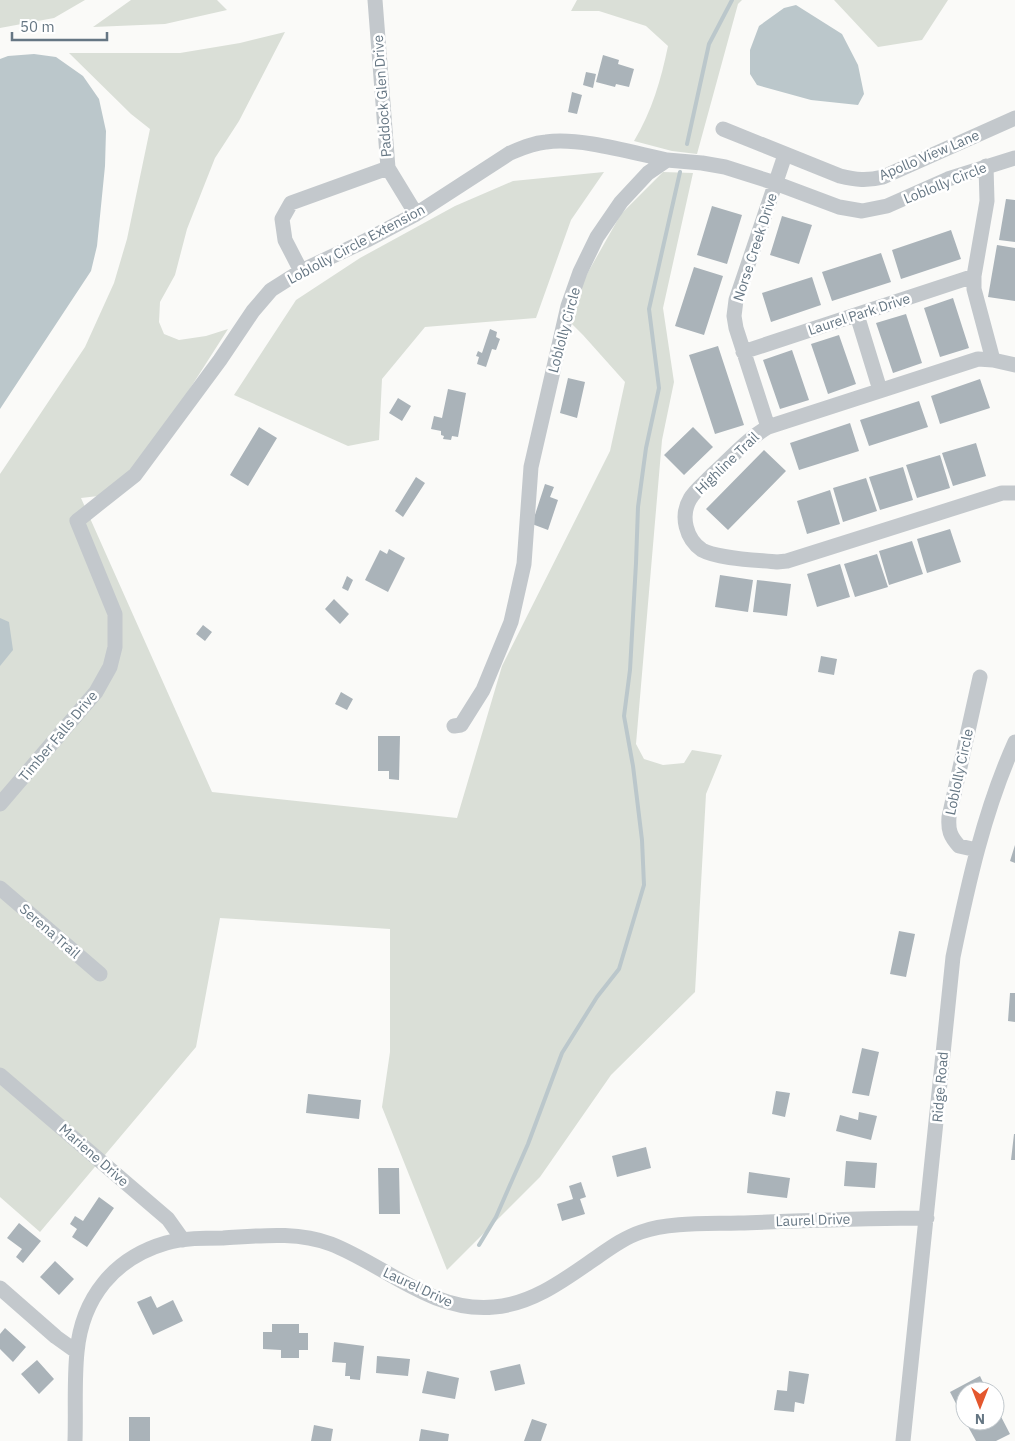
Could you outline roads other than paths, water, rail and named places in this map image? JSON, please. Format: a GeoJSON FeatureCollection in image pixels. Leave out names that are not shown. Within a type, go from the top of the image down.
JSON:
{"type":"FeatureCollection","features":[{"type":"Feature","properties":{"kind":"street","name":"Paddock Glen Drive"},"geometry":{"type":"LineString","coordinates":[[375,0],[388,168],[416,214]]}},
{"type":"Feature","properties":{"kind":"street","name":"Apollo View Lane"},"geometry":{"type":"LineString","coordinates":[[723,129],[840,176],[868,181],[1015,118]]}},
{"type":"Feature","properties":{"kind":"street","name":"Loblolly Circle Extension"},"geometry":{"type":"LineString","coordinates":[[78,521],[135,475],[220,360],[252,311],[271,290],[301,271],[367,240],[416,214],[510,153],[535,144],[548,141],[572,141],[667,160]]}},
{"type":"Feature","properties":{"kind":"street","name":"Norse Creek Drive"},"geometry":{"type":"LineString","coordinates":[[768,426],[743,352],[734,316],[736,300],[785,155]]}},
{"type":"Feature","properties":{"kind":"street","name":"Loblolly Circle"},"geometry":{"type":"LineString","coordinates":[[454,726],[461,725],[483,690],[510,622],[524,564],[531,467],[568,306],[580,272],[597,238],[621,202],[648,173],[667,160],[702,163],[725,168],[775,184],[839,207],[862,211],[887,206],[948,179],[1015,158]]}},
{"type":"Feature","properties":{"kind":"street"},"geometry":{"type":"LineString","coordinates":[[986,166],[987,201],[974,276],[974,289],[993,360]]}},
{"type":"Feature","properties":{"kind":"street"},"geometry":{"type":"LineString","coordinates":[[301,271],[285,240],[282,219],[291,203],[388,168]]}},
{"type":"Feature","properties":{"kind":"street","name":"Laurel Park Drive"},"geometry":{"type":"LineString","coordinates":[[743,352],[974,276]]}},
{"type":"Feature","properties":{"kind":"street"},"geometry":{"type":"LineString","coordinates":[[857,315],[880,390]]}},
{"type":"Feature","properties":{"kind":"street","name":"Highline Trail"},"geometry":{"type":"LineString","coordinates":[[1015,365],[978,359],[768,426],[756,434],[696,491],[690,499],[685,513],[685,524],[689,536],[696,544],[716,555],[777,562],[787,561],[1002,493],[1015,493]]}},
{"type":"Feature","properties":{"kind":"street","name":"Timber Falls Drive"},"geometry":{"type":"LineString","coordinates":[[0,804],[96,692],[110,666],[115,646],[115,614],[78,521]]}},
{"type":"Feature","properties":{"kind":"street","name":"Loblolly Circle"},"geometry":{"type":"LineString","coordinates":[[977,850],[958,846],[948,828],[980,677]]}},
{"type":"Feature","properties":{"kind":"street","name":"Ridge Road"},"geometry":{"type":"LineString","coordinates":[[903,1441],[953,957],[964,901],[977,850],[996,790],[1015,742]]}},
{"type":"Feature","properties":{"kind":"street","name":"Serena Trail"},"geometry":{"type":"LineString","coordinates":[[0,888],[100,974]]}},
{"type":"Feature","properties":{"kind":"street","name":"Mariene Drive"},"geometry":{"type":"LineString","coordinates":[[0,1075],[168,1219],[183,1240]]}},
{"type":"Feature","properties":{"kind":"street","name":"Laurel Drive"},"geometry":{"type":"LineString","coordinates":[[75,1441],[77,1352],[86,1312],[97,1292],[120,1266],[148,1250],[168,1242],[278,1235],[313,1238],[342,1249],[435,1298],[455,1305],[493,1308],[520,1302],[532,1297],[563,1280],[621,1241],[652,1229],[723,1224],[874,1218],[927,1218]]}},
{"type":"Feature","properties":{"kind":"street"},"geometry":{"type":"LineString","coordinates":[[0,1288],[77,1352]]}},
{"type":"Feature","properties":{"kind":"waterway"},"geometry":{"type":"LineString","coordinates":[[687,144],[709,44],[732,0]]}},
{"type":"Feature","properties":{"kind":"waterway"},"geometry":{"type":"LineString","coordinates":[[479,1245],[496,1217],[528,1144],[562,1053],[597,997],[619,969],[644,885],[642,840],[633,766],[624,716],[630,670],[638,507],[646,448],[659,388],[649,309],[680,172]]}}]}
